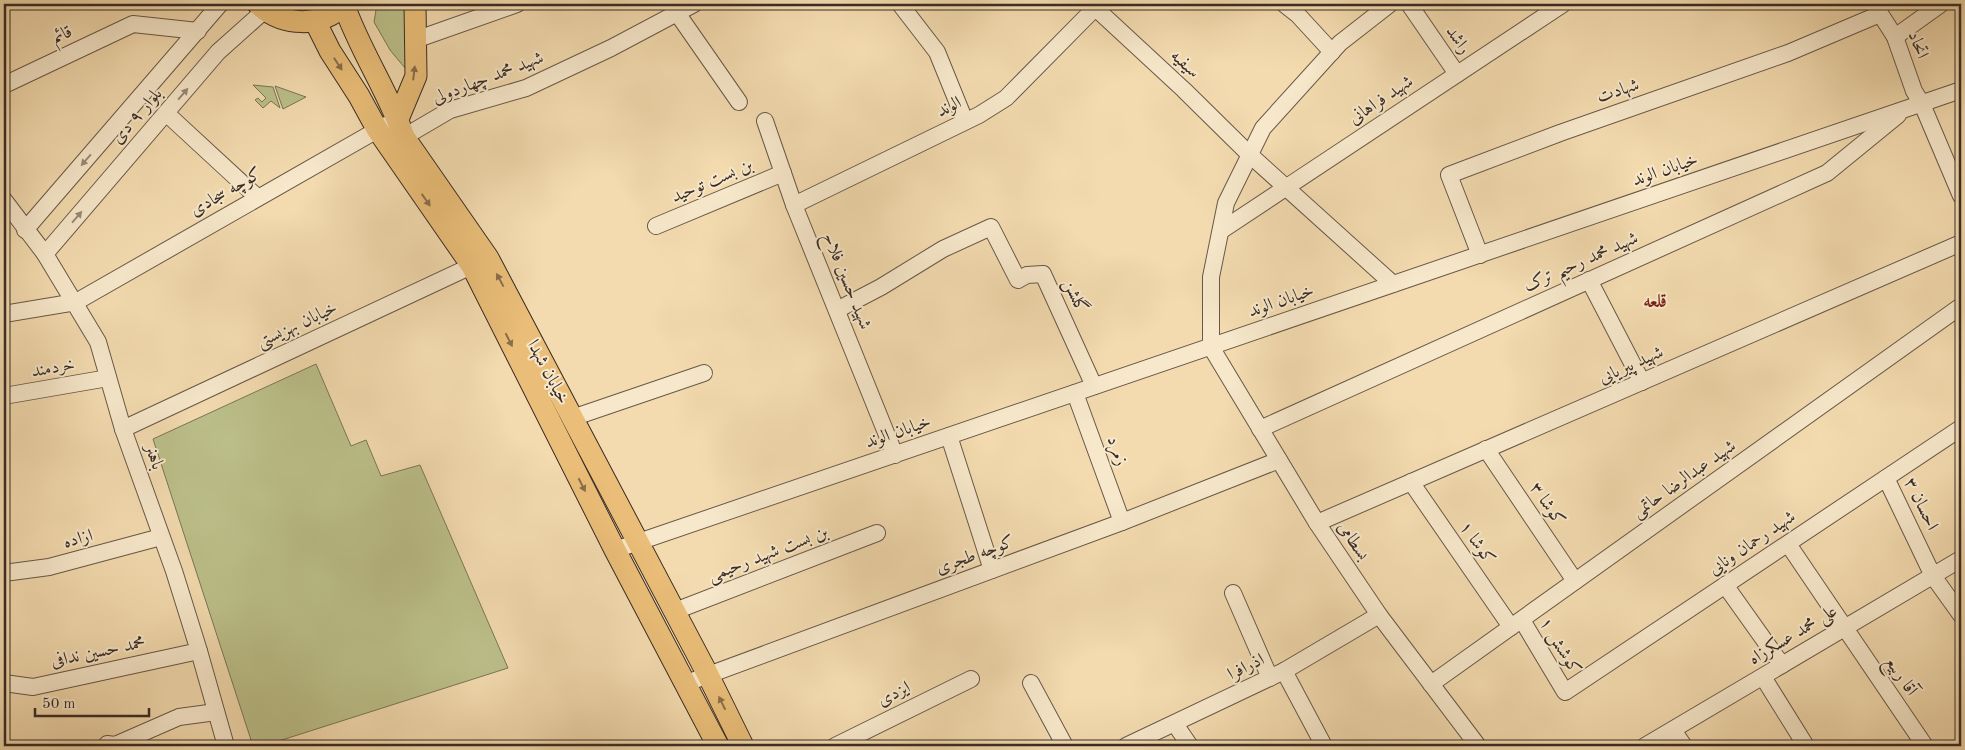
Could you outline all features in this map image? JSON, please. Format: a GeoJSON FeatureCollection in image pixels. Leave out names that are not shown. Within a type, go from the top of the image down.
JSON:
{"type":"FeatureCollection","features":[{"type":"Feature","properties":{"kind":"main road"},"geometry":{"type":"LineString","coordinates":[[401,128],[416,76],[415,4]]}},
{"type":"Feature","properties":{"kind":"main road"},"geometry":{"type":"LineString","coordinates":[[262,7],[281,19],[298,22],[315,21],[332,15],[345,5]]}},
{"type":"Feature","properties":{"kind":"main road","name":"خیابان شهدا"},"geometry":{"type":"LineString","coordinates":[[345,5],[352,29],[401,128],[572,418],[708,673],[744,746]]}},
{"type":"Feature","properties":{"kind":"main road","name":"خیابان شهدا"},"geometry":{"type":"LineString","coordinates":[[315,21],[330,51],[359,96],[377,129],[480,262],[615,550],[718,746]]}},
{"type":"Feature","properties":{"kind":"street","name":"بلوار ۹ دی"},"geometry":{"type":"LineString","coordinates":[[15,225],[198,31],[220,4]]}},
{"type":"Feature","properties":{"kind":"street"},"geometry":{"type":"LineString","coordinates":[[415,40],[517,4]]}},
{"type":"Feature","properties":{"kind":"street","name":"شهید محمد چهاردولی"},"geometry":{"type":"LineString","coordinates":[[401,128],[450,110],[526,88],[611,48],[694,4]]}},
{"type":"Feature","properties":{"kind":"street"},"geometry":{"type":"LineString","coordinates":[[900,4],[937,52],[965,122]]}},
{"type":"Feature","properties":{"kind":"street"},"geometry":{"type":"LineString","coordinates":[[1284,4],[1298,15],[1332,52]]}},
{"type":"Feature","properties":{"kind":"street"},"geometry":{"type":"LineString","coordinates":[[1211,347],[1211,277],[1226,203],[1263,128],[1340,43],[1390,4]]}},
{"type":"Feature","properties":{"kind":"street","name":"راشد"},"geometry":{"type":"LineString","coordinates":[[1409,4],[1457,74]]}},
{"type":"Feature","properties":{"kind":"street","name":"شهید فراهانی"},"geometry":{"type":"LineString","coordinates":[[1222,230],[1563,4]]}},
{"type":"Feature","properties":{"kind":"street"},"geometry":{"type":"LineString","coordinates":[[1895,37],[1941,4]]}},
{"type":"Feature","properties":{"kind":"street","name":"الوند"},"geometry":{"type":"LineString","coordinates":[[794,205],[965,122],[1006,98],[1093,6]]}},
{"type":"Feature","properties":{"kind":"street","name":"سیفیه"},"geometry":{"type":"LineString","coordinates":[[1093,6],[1184,90],[1250,155],[1394,284]]}},
{"type":"Feature","properties":{"kind":"street","name":"بلوار ۹ دی"},"geometry":{"type":"LineString","coordinates":[[45,254],[218,52],[262,7]]}},
{"type":"Feature","properties":{"kind":"street","name":"اتحاد"},"geometry":{"type":"LineString","coordinates":[[1877,9],[1895,37],[1914,91],[1922,104],[1961,196]]}},
{"type":"Feature","properties":{"kind":"street","name":"شهادت"},"geometry":{"type":"LineString","coordinates":[[1480,254],[1449,175],[1560,132],[1788,53],[1877,9]]}},
{"type":"Feature","properties":{"kind":"street"},"geometry":{"type":"LineString","coordinates":[[677,13],[739,102]]}},
{"type":"Feature","properties":{"kind":"street","name":"قائم"},"geometry":{"type":"LineString","coordinates":[[4,85],[133,24],[198,31]]}},
{"type":"Feature","properties":{"kind":"street","name":"خیابان الوند"},"geometry":{"type":"LineString","coordinates":[[615,550],[1961,90]]}},
{"type":"Feature","properties":{"kind":"street","name":"شهید محمد رحیم ترک"},"geometry":{"type":"LineString","coordinates":[[1260,429],[1827,173],[1905,109]]}},
{"type":"Feature","properties":{"kind":"street"},"geometry":{"type":"LineString","coordinates":[[166,114],[257,197]]}},
{"type":"Feature","properties":{"kind":"street","name":"شهید حسین فلاح"},"geometry":{"type":"LineString","coordinates":[[765,122],[794,205],[895,455]]}},
{"type":"Feature","properties":{"kind":"street","name":"کوچه سجادی"},"geometry":{"type":"LineString","coordinates":[[76,302],[377,129],[401,128]]}},
{"type":"Feature","properties":{"kind":"street","name":"بن بست توحید"},"geometry":{"type":"LineString","coordinates":[[656,226],[783,173]]}},
{"type":"Feature","properties":{"kind":"street","name":"باهنر"},"geometry":{"type":"LineString","coordinates":[[4,200],[15,225],[45,254],[76,302],[98,342],[123,429],[199,651],[226,746]]}},
{"type":"Feature","properties":{"kind":"street","name":"گلشن"},"geometry":{"type":"LineString","coordinates":[[837,310],[943,249],[991,227],[1018,280],[1026,275],[1043,274],[1094,386]]}},
{"type":"Feature","properties":{"kind":"street","name":"شهید پیریایی"},"geometry":{"type":"LineString","coordinates":[[1317,524],[1961,243]]}},
{"type":"Feature","properties":{"kind":"street","name":"خیابان بهزیستی"},"geometry":{"type":"LineString","coordinates":[[123,429],[480,262]]}},
{"type":"Feature","properties":{"kind":"street"},"geometry":{"type":"LineString","coordinates":[[1589,280],[1642,382]]}},
{"type":"Feature","properties":{"kind":"street"},"geometry":{"type":"LineString","coordinates":[[4,314],[76,302]]}},
{"type":"Feature","properties":{"kind":"street","name":"شهید عبدالرضا حاتمی"},"geometry":{"type":"LineString","coordinates":[[1431,684],[1961,306]]}},
{"type":"Feature","properties":{"kind":"street","name":"بسطامی"},"geometry":{"type":"LineString","coordinates":[[1211,347],[1317,524],[1379,615],[1478,746]]}},
{"type":"Feature","properties":{"kind":"street"},"geometry":{"type":"LineString","coordinates":[[572,418],[704,373]]}},
{"type":"Feature","properties":{"kind":"street","name":"خردمند"},"geometry":{"type":"LineString","coordinates":[[4,396],[108,378]]}},
{"type":"Feature","properties":{"kind":"street","name":"زمرد"},"geometry":{"type":"LineString","coordinates":[[1075,393],[1122,522]]}},
{"type":"Feature","properties":{"kind":"street","name":"شهید رحمان ونایی"},"geometry":{"type":"LineString","coordinates":[[1565,692],[1961,430]]}},
{"type":"Feature","properties":{"kind":"street"},"geometry":{"type":"LineString","coordinates":[[949,436],[992,570]]}},
{"type":"Feature","properties":{"kind":"street","name":"کوشا ۳"},"geometry":{"type":"LineString","coordinates":[[1486,450],[1575,581]]}},
{"type":"Feature","properties":{"kind":"street","name":"کوچه طجری"},"geometry":{"type":"LineString","coordinates":[[684,684],[708,673],[1122,522],[1280,460]]}},
{"type":"Feature","properties":{"kind":"street","name":"احسان ۳"},"geometry":{"type":"LineString","coordinates":[[1886,478],[1933,576],[1961,615]]}},
{"type":"Feature","properties":{"kind":"street","name":"کوشا ۱"},"geometry":{"type":"LineString","coordinates":[[1411,482],[1516,623]]}},
{"type":"Feature","properties":{"kind":"street","name":"بن بست شهید رحیمی"},"geometry":{"type":"LineString","coordinates":[[674,611],[877,533]]}},
{"type":"Feature","properties":{"kind":"street","name":"ازاده"},"geometry":{"type":"LineString","coordinates":[[4,573],[49,567],[161,537]]}},
{"type":"Feature","properties":{"kind":"street","name":"آقا ربیع"},"geometry":{"type":"LineString","coordinates":[[1788,544],[1925,746]]}},
{"type":"Feature","properties":{"kind":"street","name":"علی محمد عسکرزاه"},"geometry":{"type":"LineString","coordinates":[[1645,746],[1961,559]]}},
{"type":"Feature","properties":{"kind":"street"},"geometry":{"type":"LineString","coordinates":[[1725,585],[1782,665]]}},
{"type":"Feature","properties":{"kind":"street"},"geometry":{"type":"LineString","coordinates":[[1233,593],[1277,674],[1324,746]]}},
{"type":"Feature","properties":{"kind":"street","name":"اذرافرا"},"geometry":{"type":"LineString","coordinates":[[1126,746],[1277,674],[1379,615]]}},
{"type":"Feature","properties":{"kind":"street","name":"کوشش ۱"},"geometry":{"type":"LineString","coordinates":[[1516,623],[1565,692]]}},
{"type":"Feature","properties":{"kind":"street","name":"محمد حسین ندافی"},"geometry":{"type":"LineString","coordinates":[[4,683],[33,687],[199,651]]}},
{"type":"Feature","properties":{"kind":"street"},"geometry":{"type":"LineString","coordinates":[[1762,677],[1806,746]]}},
{"type":"Feature","properties":{"kind":"street","name":"ایزدی"},"geometry":{"type":"LineString","coordinates":[[835,746],[971,679]]}},
{"type":"Feature","properties":{"kind":"street"},"geometry":{"type":"LineString","coordinates":[[1031,683],[1065,746]]}},
{"type":"Feature","properties":{"kind":"street"},"geometry":{"type":"LineString","coordinates":[[108,744],[115,745],[179,717],[216,712]]}},
{"type":"Feature","properties":{"kind":"street"},"geometry":{"type":"LineString","coordinates":[[1175,724],[1190,746]]}},
{"type":"Feature","properties":{"kind":"street"},"geometry":{"type":"LineString","coordinates":[[1673,730],[1684,746]]}},
{"type":"Feature","properties":{"kind":"green space"},"geometry":{"type":"Polygon","coordinates":[[[377,4],[405,4],[409,64],[405,68],[390,50],[374,22],[377,4]]]}},
{"type":"Feature","properties":{"kind":"green space"},"geometry":{"type":"Polygon","coordinates":[[[253,85],[273,87],[280,108],[271,101],[263,108],[255,100],[258,98],[262,102],[266,98],[253,85]]]}},
{"type":"Feature","properties":{"kind":"green space"},"geometry":{"type":"Polygon","coordinates":[[[275,86],[306,97],[283,109],[275,86]]]}},
{"type":"Feature","properties":{"kind":"green space"},"geometry":{"type":"Polygon","coordinates":[[[316,364],[351,446],[366,440],[381,476],[420,465],[508,668],[263,746],[253,746],[153,439],[316,364]]]}},
{"type":"Feature","properties":{"kind":"district","name":"قلعه"},"geometry":{"type":"Point","coordinates":[1655,302]}}]}
